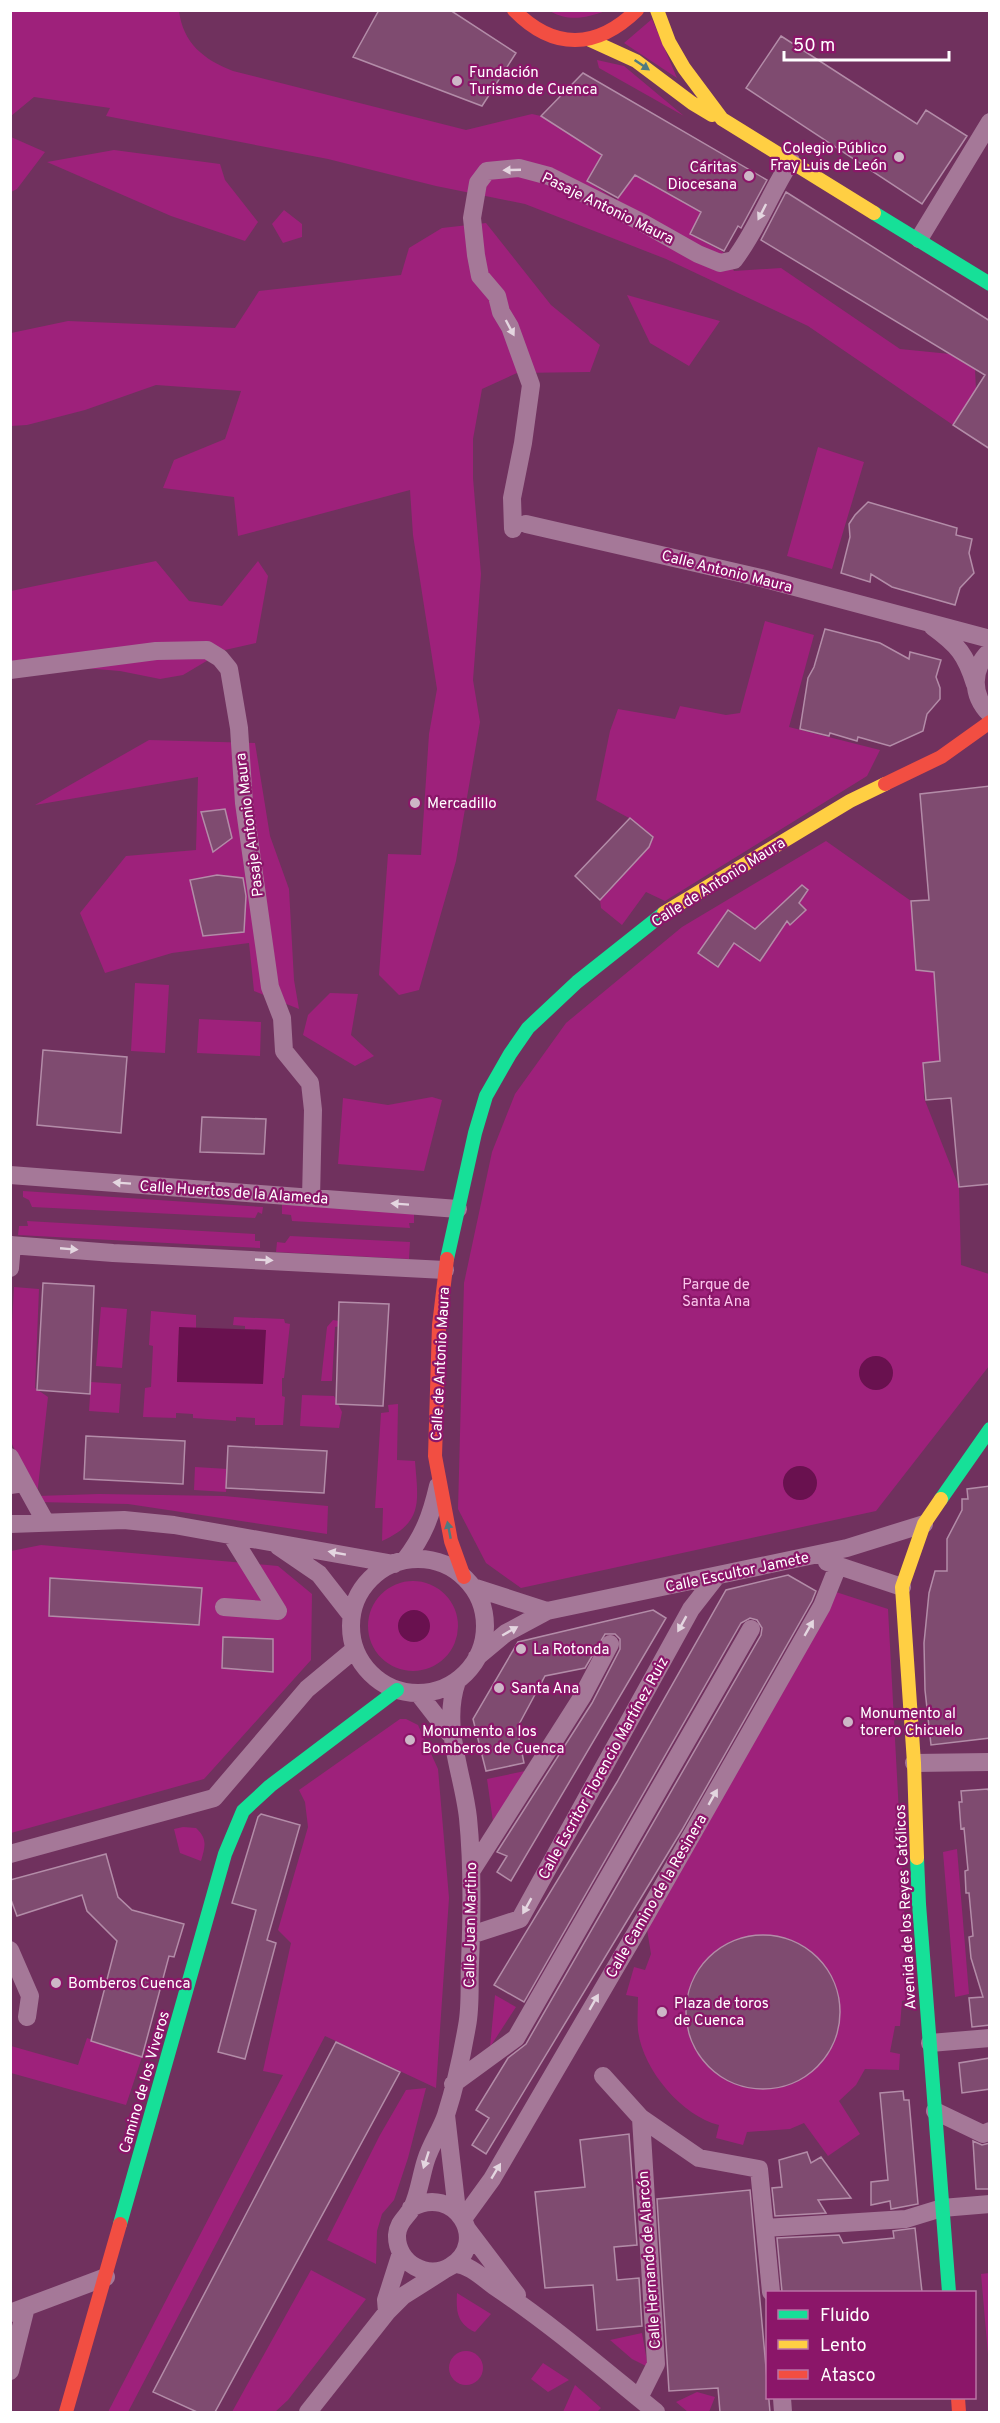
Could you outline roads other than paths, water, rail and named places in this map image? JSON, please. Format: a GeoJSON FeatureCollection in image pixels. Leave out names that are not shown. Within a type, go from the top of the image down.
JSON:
{"type":"FeatureCollection","features":[{"type":"Feature","properties":{"kind":"street"},"geometry":{"type":"LineString","coordinates":[[514,10],[531,27],[544,35],[567,41],[601,37],[621,27],[637,10]]}},
{"type":"Feature","properties":{"kind":"street"},"geometry":{"type":"LineString","coordinates":[[657,10],[676,57],[693,83],[722,119]]}},
{"type":"Feature","properties":{"kind":"street"},"geometry":{"type":"LineString","coordinates":[[590,40],[635,60],[693,105],[722,119],[990,284]]}},
{"type":"Feature","properties":{"kind":"street"},"geometry":{"type":"LineString","coordinates":[[919,239],[990,122]]}},
{"type":"Feature","properties":{"kind":"street","name":"Pasaje Antonio Maura"},"geometry":{"type":"LineString","coordinates":[[520,526],[512,498],[531,385],[510,327],[501,312],[497,296],[480,276],[473,241],[472,218],[478,183],[487,171],[519,168],[549,177],[643,223],[698,254],[720,262],[734,260],[746,245],[777,183],[791,161]]}},
{"type":"Feature","properties":{"kind":"street","name":"Calle Antonio Maura"},"geometry":{"type":"LineString","coordinates":[[520,526],[761,578],[990,639]]}},
{"type":"Feature","properties":{"kind":"street","name":"Calle Antonio Maura"},"geometry":{"type":"LineString","coordinates":[[927,622],[956,644],[964,654],[979,700],[990,714]]}},
{"type":"Feature","properties":{"kind":"street","name":"Pasaje Antonio Maura"},"geometry":{"type":"LineString","coordinates":[[10,670],[156,651],[207,650],[220,658],[229,669],[239,728],[244,803],[270,987],[282,1018],[284,1051],[310,1083],[313,1110],[311,1198]]}},
{"type":"Feature","properties":{"kind":"street"},"geometry":{"type":"LineString","coordinates":[[975,684],[977,669],[990,651]]}},
{"type":"Feature","properties":{"kind":"street","name":"Calle de Antonio Maura"},"geometry":{"type":"LineString","coordinates":[[468,1582],[451,1541],[435,1456],[439,1325],[445,1270],[475,1133],[486,1096],[510,1054],[528,1028],[576,982],[659,916],[850,801],[941,758],[990,722]]}},
{"type":"Feature","properties":{"kind":"street","name":"Calle Huertos de la Alameda"},"geometry":{"type":"LineString","coordinates":[[10,1175],[458,1209]]}},
{"type":"Feature","properties":{"kind":"street"},"geometry":{"type":"LineString","coordinates":[[10,1268],[11,1245],[113,1253],[445,1270]]}},
{"type":"Feature","properties":{"kind":"street","name":"Avenida de los Reyes Católicos"},"geometry":{"type":"LineString","coordinates":[[949,2291],[919,1904],[914,1763],[902,1587],[909,1559],[924,1524],[990,1430]]}},
{"type":"Feature","properties":{"kind":"street"},"geometry":{"type":"LineString","coordinates":[[10,1457],[17,1484],[45,1521]]}},
{"type":"Feature","properties":{"kind":"street","name":"Calle de Antonio Maura"},"geometry":{"type":"LineString","coordinates":[[400,1562],[417,1545],[429,1522],[439,1481]]}},
{"type":"Feature","properties":{"kind":"street"},"geometry":{"type":"LineString","coordinates":[[10,1524],[124,1520],[231,1534],[274,1544],[287,1544],[400,1562]]}},
{"type":"Feature","properties":{"kind":"street","name":"Calle Escultor Jamete"},"geometry":{"type":"LineString","coordinates":[[477,1657],[506,1633],[547,1611],[847,1548],[924,1524]]}},
{"type":"Feature","properties":{"kind":"street"},"geometry":{"type":"LineString","coordinates":[[224,1606],[278,1611],[231,1534]]}},
{"type":"Feature","properties":{"kind":"street"},"geometry":{"type":"LineString","coordinates":[[274,1544],[319,1574],[351,1615]]}},
{"type":"Feature","properties":{"kind":"street"},"geometry":{"type":"LineString","coordinates":[[808,1556],[902,1587]]}},
{"type":"Feature","properties":{"kind":"street"},"geometry":{"type":"LineString","coordinates":[[422,1559],[443,1563],[468,1582],[480,1601],[485,1623],[482,1646],[477,1657],[457,1681],[438,1690],[418,1693],[397,1690],[381,1682],[368,1671],[354,1649],[351,1615],[358,1594],[381,1570],[400,1562],[422,1559]]}},
{"type":"Feature","properties":{"kind":"street","name":"Calle Camino de la Resinera"},"geometry":{"type":"LineString","coordinates":[[462,2220],[492,2178],[645,1917],[822,1606],[838,1566]]}},
{"type":"Feature","properties":{"kind":"street","name":"Calle Escritor Florencio Martínez Ruiz"},"geometry":{"type":"LineString","coordinates":[[471,1935],[520,1918],[691,1609],[716,1577]]}},
{"type":"Feature","properties":{"kind":"street","name":"Calle Escultor Jamete"},"geometry":{"type":"LineString","coordinates":[[468,1582],[547,1611]]}},
{"type":"Feature","properties":{"kind":"street"},"geometry":{"type":"LineString","coordinates":[[453,2084],[516,2038],[751,1629]]}},
{"type":"Feature","properties":{"kind":"street"},"geometry":{"type":"LineString","coordinates":[[472,1870],[582,1696],[610,1644]]}},
{"type":"Feature","properties":{"kind":"street"},"geometry":{"type":"LineString","coordinates":[[10,1854],[214,1798],[308,1689],[354,1649]]}},
{"type":"Feature","properties":{"kind":"street","name":"Calle Juan Martino"},"geometry":{"type":"LineString","coordinates":[[411,2208],[430,2150],[446,2115],[467,2025],[472,1870],[465,1795],[452,1736],[451,1705],[457,1681]]}},
{"type":"Feature","properties":{"kind":"street","name":"Camino de los Viveros"},"geometry":{"type":"LineString","coordinates":[[66,2412],[225,1854],[243,1811],[270,1786],[397,1690]]}},
{"type":"Feature","properties":{"kind":"street","name":"Calle Juan Martino"},"geometry":{"type":"LineString","coordinates":[[418,1693],[452,1736]]}},
{"type":"Feature","properties":{"kind":"street"},"geometry":{"type":"LineString","coordinates":[[914,1763],[990,1762]]}},
{"type":"Feature","properties":{"kind":"street"},"geometry":{"type":"LineString","coordinates":[[10,1950],[30,1996],[27,2017]]}},
{"type":"Feature","properties":{"kind":"street"},"geometry":{"type":"LineString","coordinates":[[930,2043],[990,2038]]}},
{"type":"Feature","properties":{"kind":"street"},"geometry":{"type":"LineString","coordinates":[[603,2076],[641,2118],[699,2158],[759,2169],[771,2291]]}},
{"type":"Feature","properties":{"kind":"street"},"geometry":{"type":"LineString","coordinates":[[935,2111],[983,2134],[990,2131]]}},
{"type":"Feature","properties":{"kind":"street","name":"Calle Juan Martino"},"geometry":{"type":"LineString","coordinates":[[446,2115],[462,2220]]}},
{"type":"Feature","properties":{"kind":"street","name":"Calle Hernando de Alarcón"},"geometry":{"type":"LineString","coordinates":[[639,2398],[656,2364],[641,2118]]}},
{"type":"Feature","properties":{"kind":"street"},"geometry":{"type":"LineString","coordinates":[[387,2312],[386,2300],[401,2253],[397,2232],[402,2219],[411,2208],[435,2201],[443,2203],[462,2220],[525,2306]]}},
{"type":"Feature","properties":{"kind":"street"},"geometry":{"type":"LineString","coordinates":[[765,2228],[906,2219],[942,2208],[990,2204]]}},
{"type":"Feature","properties":{"kind":"street"},"geometry":{"type":"LineString","coordinates":[[318,2410],[387,2312],[403,2296],[449,2267],[464,2252],[468,2237],[462,2220]]}},
{"type":"Feature","properties":{"kind":"street"},"geometry":{"type":"LineString","coordinates":[[401,2253],[412,2265],[427,2272],[460,2264],[476,2273],[525,2306],[656,2412]]}},
{"type":"Feature","properties":{"kind":"street"},"geometry":{"type":"LineString","coordinates":[[10,2371],[18,2310],[106,2277]]}},
{"type":"Feature","properties":{"kind":"place","name":"Fundación Turismo de Cuenca"},"geometry":{"type":"Point","coordinates":[457,81]}},
{"type":"Feature","properties":{"kind":"place","name":"Colegio Público Fray Luis de León"},"geometry":{"type":"Point","coordinates":[899,157]}},
{"type":"Feature","properties":{"kind":"place","name":"Cáritas Diocesana"},"geometry":{"type":"Point","coordinates":[749,176]}},
{"type":"Feature","properties":{"kind":"place","name":"Mercadillo"},"geometry":{"type":"Point","coordinates":[415,803]}},
{"type":"Feature","properties":{"kind":"place","name":"La Rotonda"},"geometry":{"type":"Point","coordinates":[521,1649]}},
{"type":"Feature","properties":{"kind":"place","name":"Santa Ana"},"geometry":{"type":"Point","coordinates":[499,1688]}},
{"type":"Feature","properties":{"kind":"place","name":"Monumento al torero Chicuelo"},"geometry":{"type":"Point","coordinates":[848,1722]}},
{"type":"Feature","properties":{"kind":"place","name":"Monumento a los Bomberos de Cuenca"},"geometry":{"type":"Point","coordinates":[410,1740]}},
{"type":"Feature","properties":{"kind":"place","name":"Bomberos Cuenca"},"geometry":{"type":"Point","coordinates":[56,1983]}},
{"type":"Feature","properties":{"kind":"place","name":"Plaza de toros de Cuenca"},"geometry":{"type":"Point","coordinates":[662,2012]}},
{"type":"Feature","properties":{"kind":"park label","name":"Parque de Santa Ana"},"geometry":{"type":"Point","coordinates":[716,1292]}}]}
